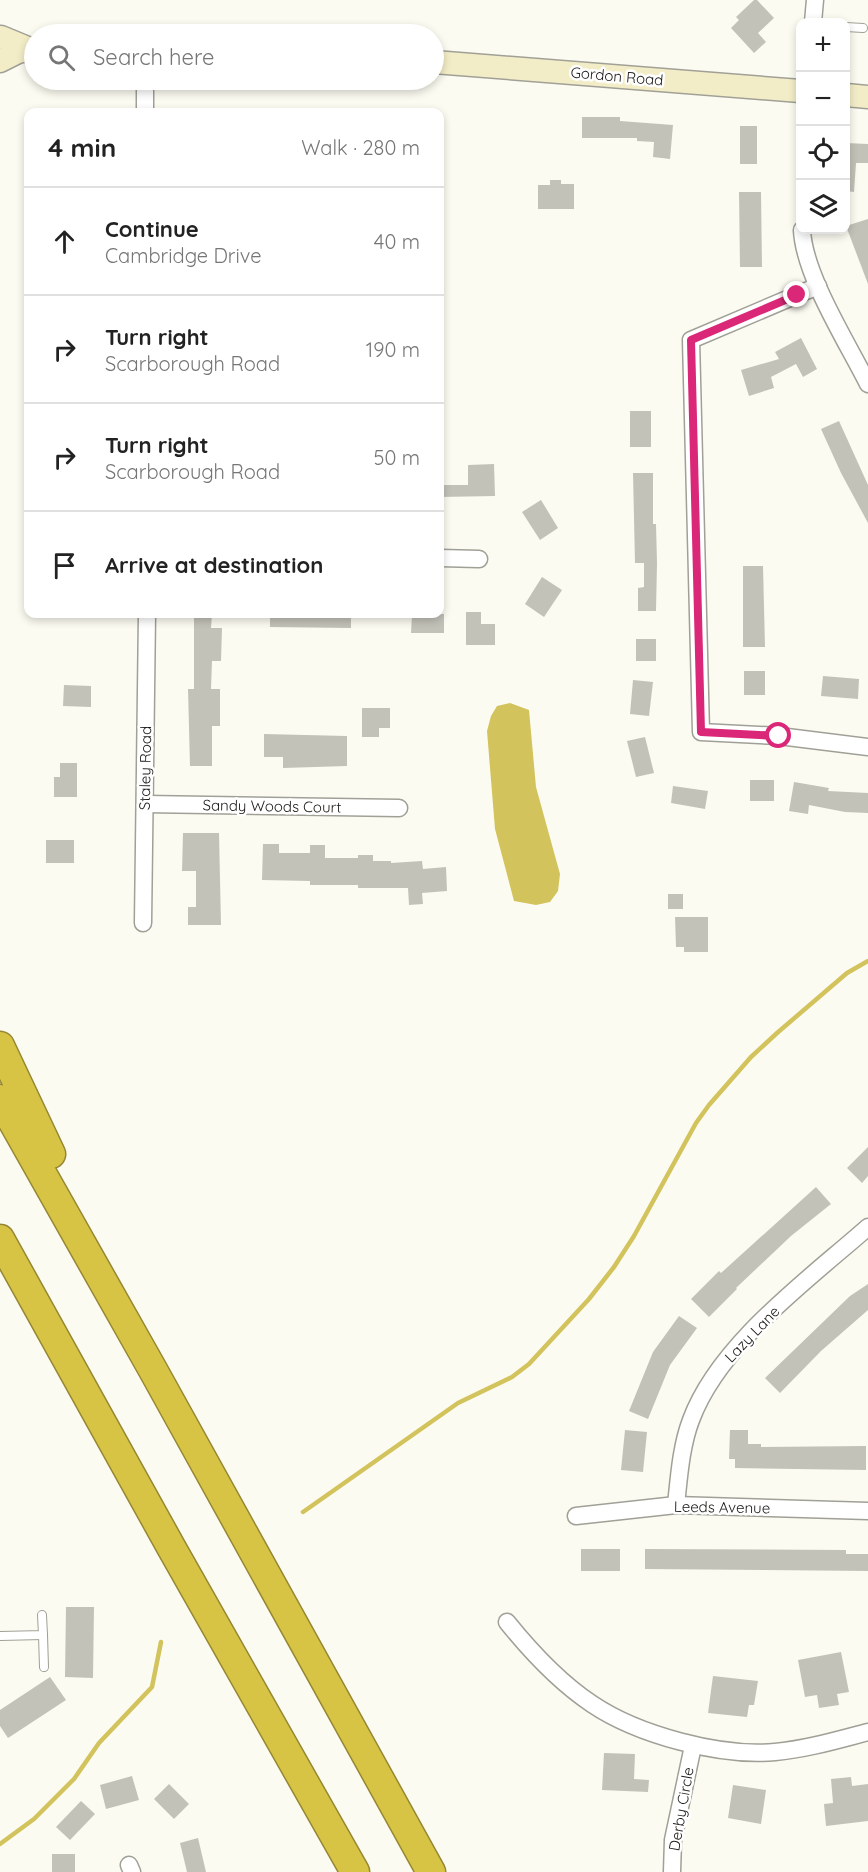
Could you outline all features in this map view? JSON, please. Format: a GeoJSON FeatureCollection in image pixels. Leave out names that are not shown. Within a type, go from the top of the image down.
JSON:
{"type":"FeatureCollection","features":[{"type":"Feature","properties":{"kind":"highway"},"geometry":{"type":"LineString","coordinates":[[0,1046],[153,1370]]}},
{"type":"Feature","properties":{"kind":"highway"},"geometry":{"type":"LineString","coordinates":[[0,1099],[431,1872]]}},
{"type":"Feature","properties":{"kind":"highway"},"geometry":{"type":"LineString","coordinates":[[0,1239],[171,1547],[356,1872]]}},
{"type":"Feature","properties":{"kind":"street"},"geometry":{"type":"LineString","coordinates":[[813,18],[815,0]]}},
{"type":"Feature","properties":{"kind":"street"},"geometry":{"type":"LineString","coordinates":[[1,36],[24,46]]}},
{"type":"Feature","properties":{"kind":"street"},"geometry":{"type":"LineString","coordinates":[[0,60],[4,48],[1,36]]}},
{"type":"Feature","properties":{"kind":"street"},"geometry":{"type":"LineString","coordinates":[[0,60],[24,51]]}},
{"type":"Feature","properties":{"kind":"street","name":"Gordon Road"},"geometry":{"type":"LineString","coordinates":[[444,63],[796,91]]}},
{"type":"Feature","properties":{"kind":"street"},"geometry":{"type":"LineString","coordinates":[[145,90],[145,108]]}},
{"type":"Feature","properties":{"kind":"street"},"geometry":{"type":"LineString","coordinates":[[850,95],[868,97]]}},
{"type":"Feature","properties":{"kind":"street"},"geometry":{"type":"LineString","coordinates":[[802,234],[802,244],[818,286],[868,384]]}},
{"type":"Feature","properties":{"kind":"street"},"geometry":{"type":"LineString","coordinates":[[818,286],[691,340],[701,732],[779,736],[868,747]]}},
{"type":"Feature","properties":{"kind":"street"},"geometry":{"type":"LineString","coordinates":[[444,558],[479,559]]}},
{"type":"Feature","properties":{"kind":"street","name":"Staley Road"},"geometry":{"type":"LineString","coordinates":[[143,923],[147,618]]}},
{"type":"Feature","properties":{"kind":"street","name":"Sandy Woods Court"},"geometry":{"type":"LineString","coordinates":[[145,804],[399,808]]}},
{"type":"Feature","properties":{"kind":"street","name":"Lazy Lane"},"geometry":{"type":"LineString","coordinates":[[676,1505],[690,1421],[708,1384],[736,1346],[868,1227]]}},
{"type":"Feature","properties":{"kind":"street","name":"Leeds Avenue"},"geometry":{"type":"LineString","coordinates":[[576,1516],[676,1505],[868,1511]]}},
{"type":"Feature","properties":{"kind":"street"},"geometry":{"type":"LineString","coordinates":[[507,1623],[532,1654],[593,1705],[636,1727],[693,1746],[772,1752],[810,1748],[868,1732]]}},
{"type":"Feature","properties":{"kind":"street","name":"Derby Circle"},"geometry":{"type":"LineString","coordinates":[[672,1872],[673,1840],[693,1746]]}},
{"type":"Feature","properties":{"kind":"lane"},"geometry":{"type":"LineString","coordinates":[[850,27],[862,28]]}},
{"type":"Feature","properties":{"kind":"lane"},"geometry":{"type":"LineString","coordinates":[[42,1615],[44,1667]]}},
{"type":"Feature","properties":{"kind":"lane"},"geometry":{"type":"LineString","coordinates":[[0,1636],[43,1635]]}},
{"type":"Feature","properties":{"kind":"shaded area"},"geometry":{"type":"Polygon","coordinates":[[[510,703],[529,710],[536,787],[560,874],[558,891],[550,902],[536,905],[514,901],[495,829],[487,731],[491,716],[497,706],[510,703]]]}},
{"type":"Feature","properties":{"kind":"building"},"geometry":{"type":"Polygon","coordinates":[[[754,0],[757,0],[774,18],[758,33],[766,42],[754,53],[731,28],[739,20],[736,17],[754,0]]]}},
{"type":"Feature","properties":{"kind":"building"},"geometry":{"type":"Polygon","coordinates":[[[582,117],[620,117],[620,121],[673,125],[670,159],[653,157],[654,142],[637,141],[637,138],[582,138],[582,117]]]}},
{"type":"Feature","properties":{"kind":"building"},"geometry":{"type":"Polygon","coordinates":[[[740,126],[757,126],[757,164],[740,164],[740,126]]]}},
{"type":"Feature","properties":{"kind":"building"},"geometry":{"type":"Polygon","coordinates":[[[850,143],[868,144],[868,163],[856,163],[854,192],[850,192],[850,143]]]}},
{"type":"Feature","properties":{"kind":"building"},"geometry":{"type":"Polygon","coordinates":[[[550,180],[561,180],[561,184],[574,184],[574,209],[538,209],[538,185],[550,185],[550,180]]]}},
{"type":"Feature","properties":{"kind":"building"},"geometry":{"type":"Polygon","coordinates":[[[739,192],[761,192],[762,267],[740,267],[739,192]]]}},
{"type":"Feature","properties":{"kind":"building"},"geometry":{"type":"Polygon","coordinates":[[[868,219],[868,284],[849,234],[850,225],[868,219]]]}},
{"type":"Feature","properties":{"kind":"building"},"geometry":{"type":"Polygon","coordinates":[[[801,338],[817,369],[803,377],[796,364],[771,377],[774,388],[749,396],[741,370],[779,359],[775,352],[801,338]]]}},
{"type":"Feature","properties":{"kind":"building"},"geometry":{"type":"Polygon","coordinates":[[[630,411],[651,411],[651,447],[630,447],[630,411]]]}},
{"type":"Feature","properties":{"kind":"building"},"geometry":{"type":"Polygon","coordinates":[[[839,421],[868,485],[868,523],[821,429],[839,421]]]}},
{"type":"Feature","properties":{"kind":"building"},"geometry":{"type":"Polygon","coordinates":[[[494,464],[495,496],[444,497],[444,485],[468,485],[468,465],[494,464]]]}},
{"type":"Feature","properties":{"kind":"building"},"geometry":{"type":"Polygon","coordinates":[[[633,473],[653,473],[653,524],[656,524],[657,563],[656,611],[638,611],[638,588],[644,587],[644,563],[635,563],[633,473]]]}},
{"type":"Feature","properties":{"kind":"building"},"geometry":{"type":"Polygon","coordinates":[[[541,500],[558,528],[540,540],[522,512],[541,500]]]}},
{"type":"Feature","properties":{"kind":"building"},"geometry":{"type":"Polygon","coordinates":[[[743,566],[763,566],[765,647],[743,647],[743,566]]]}},
{"type":"Feature","properties":{"kind":"building"},"geometry":{"type":"Polygon","coordinates":[[[542,577],[562,590],[544,617],[525,604],[542,577]]]}},
{"type":"Feature","properties":{"kind":"building"},"geometry":{"type":"Polygon","coordinates":[[[466,612],[481,612],[481,624],[495,624],[495,645],[466,645],[466,612]]]}},
{"type":"Feature","properties":{"kind":"building"},"geometry":{"type":"Polygon","coordinates":[[[194,618],[212,618],[211,628],[222,628],[221,661],[212,661],[211,689],[220,689],[220,726],[212,726],[212,766],[190,766],[188,689],[194,689],[194,618]]]}},
{"type":"Feature","properties":{"kind":"building"},"geometry":{"type":"Polygon","coordinates":[[[270,618],[351,618],[351,628],[270,627],[270,618]]]}},
{"type":"Feature","properties":{"kind":"building"},"geometry":{"type":"Polygon","coordinates":[[[412,618],[444,618],[444,633],[411,633],[412,618]]]}},
{"type":"Feature","properties":{"kind":"building"},"geometry":{"type":"Polygon","coordinates":[[[636,639],[656,639],[656,661],[636,661],[636,639]]]}},
{"type":"Feature","properties":{"kind":"building"},"geometry":{"type":"Polygon","coordinates":[[[744,671],[765,671],[765,695],[744,695],[744,671]]]}},
{"type":"Feature","properties":{"kind":"building"},"geometry":{"type":"Polygon","coordinates":[[[823,676],[859,679],[858,699],[821,696],[823,676]]]}},
{"type":"Feature","properties":{"kind":"building"},"geometry":{"type":"Polygon","coordinates":[[[633,680],[653,682],[649,716],[630,714],[633,680]]]}},
{"type":"Feature","properties":{"kind":"building"},"geometry":{"type":"Polygon","coordinates":[[[64,685],[91,686],[91,707],[63,706],[64,685]]]}},
{"type":"Feature","properties":{"kind":"building"},"geometry":{"type":"Polygon","coordinates":[[[362,708],[390,708],[390,728],[379,728],[379,737],[362,737],[362,708]]]}},
{"type":"Feature","properties":{"kind":"building"},"geometry":{"type":"Polygon","coordinates":[[[264,734],[347,736],[347,766],[283,768],[283,757],[264,757],[264,734]]]}},
{"type":"Feature","properties":{"kind":"building"},"geometry":{"type":"Polygon","coordinates":[[[645,737],[654,773],[636,777],[627,741],[645,737]]]}},
{"type":"Feature","properties":{"kind":"building"},"geometry":{"type":"Polygon","coordinates":[[[60,763],[77,763],[77,797],[54,797],[54,777],[60,777],[60,763]]]}},
{"type":"Feature","properties":{"kind":"building"},"geometry":{"type":"Polygon","coordinates":[[[750,780],[774,780],[774,801],[750,801],[750,780]]]}},
{"type":"Feature","properties":{"kind":"building"},"geometry":{"type":"Polygon","coordinates":[[[794,782],[829,788],[828,791],[868,793],[868,813],[845,812],[809,805],[808,814],[789,811],[794,782]]]}},
{"type":"Feature","properties":{"kind":"building"},"geometry":{"type":"Polygon","coordinates":[[[673,786],[708,791],[705,809],[671,803],[673,786]]]}},
{"type":"Feature","properties":{"kind":"building"},"geometry":{"type":"Polygon","coordinates":[[[183,833],[219,833],[221,925],[188,925],[188,907],[196,907],[196,871],[182,871],[183,833]]]}},
{"type":"Feature","properties":{"kind":"building"},"geometry":{"type":"Polygon","coordinates":[[[46,840],[74,840],[74,863],[46,863],[46,840]]]}},
{"type":"Feature","properties":{"kind":"building"},"geometry":{"type":"Polygon","coordinates":[[[263,844],[279,844],[279,853],[310,853],[310,845],[325,845],[325,858],[358,858],[358,855],[373,855],[373,861],[391,861],[391,863],[422,861],[423,869],[446,867],[447,891],[422,893],[423,904],[409,905],[408,888],[358,888],[358,885],[310,885],[310,881],[262,880],[263,844]]]}},
{"type":"Feature","properties":{"kind":"building"},"geometry":{"type":"Polygon","coordinates":[[[668,894],[683,894],[683,909],[668,909],[668,894]]]}},
{"type":"Feature","properties":{"kind":"building"},"geometry":{"type":"Polygon","coordinates":[[[675,917],[708,917],[708,952],[684,952],[684,947],[676,947],[675,917]]]}},
{"type":"Feature","properties":{"kind":"building"},"geometry":{"type":"Polygon","coordinates":[[[868,1147],[868,1176],[862,1183],[847,1168],[868,1147]]]}},
{"type":"Feature","properties":{"kind":"building"},"geometry":{"type":"Polygon","coordinates":[[[816,1187],[831,1204],[791,1236],[709,1317],[691,1299],[719,1271],[721,1273],[816,1187]]]}},
{"type":"Feature","properties":{"kind":"building"},"geometry":{"type":"Polygon","coordinates":[[[868,1284],[868,1310],[821,1351],[780,1393],[765,1378],[850,1296],[868,1284]]]}},
{"type":"Feature","properties":{"kind":"building"},"geometry":{"type":"Polygon","coordinates":[[[679,1316],[697,1328],[670,1365],[648,1419],[629,1411],[653,1352],[679,1316]]]}},
{"type":"Feature","properties":{"kind":"building"},"geometry":{"type":"Polygon","coordinates":[[[625,1430],[647,1432],[643,1472],[621,1470],[625,1430]]]}},
{"type":"Feature","properties":{"kind":"building"},"geometry":{"type":"Polygon","coordinates":[[[730,1430],[748,1430],[748,1444],[761,1444],[761,1447],[866,1446],[866,1470],[735,1468],[735,1459],[729,1459],[730,1430]]]}},
{"type":"Feature","properties":{"kind":"building"},"geometry":{"type":"Polygon","coordinates":[[[581,1549],[620,1549],[620,1571],[581,1571],[581,1549]]]}},
{"type":"Feature","properties":{"kind":"building"},"geometry":{"type":"Polygon","coordinates":[[[645,1549],[846,1550],[846,1554],[868,1554],[868,1571],[645,1569],[645,1549]]]}},
{"type":"Feature","properties":{"kind":"building"},"geometry":{"type":"Polygon","coordinates":[[[66,1607],[94,1607],[93,1678],[65,1677],[66,1607]]]}},
{"type":"Feature","properties":{"kind":"building"},"geometry":{"type":"Polygon","coordinates":[[[841,1652],[849,1692],[837,1694],[839,1705],[819,1708],[817,1695],[805,1697],[798,1660],[841,1652]]]}},
{"type":"Feature","properties":{"kind":"building"},"geometry":{"type":"Polygon","coordinates":[[[713,1676],[758,1681],[754,1705],[749,1705],[747,1717],[708,1713],[713,1676]]]}},
{"type":"Feature","properties":{"kind":"building"},"geometry":{"type":"Polygon","coordinates":[[[50,1677],[66,1700],[8,1738],[0,1726],[0,1710],[50,1677]]]}},
{"type":"Feature","properties":{"kind":"building"},"geometry":{"type":"Polygon","coordinates":[[[604,1753],[635,1754],[634,1779],[649,1780],[648,1792],[602,1790],[604,1753]]]}},
{"type":"Feature","properties":{"kind":"building"},"geometry":{"type":"Polygon","coordinates":[[[132,1776],[139,1800],[106,1809],[100,1785],[132,1776]]]}},
{"type":"Feature","properties":{"kind":"building"},"geometry":{"type":"Polygon","coordinates":[[[851,1777],[852,1786],[868,1784],[868,1821],[826,1826],[824,1804],[833,1803],[831,1779],[851,1777]]]}},
{"type":"Feature","properties":{"kind":"building"},"geometry":{"type":"Polygon","coordinates":[[[169,1784],[189,1804],[174,1819],[154,1799],[169,1784]]]}},
{"type":"Feature","properties":{"kind":"building"},"geometry":{"type":"Polygon","coordinates":[[[733,1785],[766,1790],[761,1824],[728,1818],[733,1785]]]}},
{"type":"Feature","properties":{"kind":"building"},"geometry":{"type":"Polygon","coordinates":[[[81,1801],[95,1814],[70,1840],[56,1827],[81,1801]]]}},
{"type":"Feature","properties":{"kind":"building"},"geometry":{"type":"Polygon","coordinates":[[[198,1838],[206,1872],[187,1872],[180,1843],[198,1838]]]}},
{"type":"Feature","properties":{"kind":"building"},"geometry":{"type":"Polygon","coordinates":[[[52,1854],[75,1854],[75,1872],[52,1872],[52,1854]]]}},
{"type":"Feature","properties":{"kind":"waterway"},"geometry":{"type":"LineString","coordinates":[[303,1512],[458,1403],[512,1377],[529,1364],[589,1299],[614,1267],[634,1236],[696,1123],[709,1105],[751,1057],[777,1033],[847,973],[868,961]]}},
{"type":"Feature","properties":{"kind":"waterway"},"geometry":{"type":"LineString","coordinates":[[0,1844],[34,1819],[74,1779],[99,1743],[152,1687],[161,1642]]}},
{"type":"Feature","properties":{"kind":"route"},"geometry":{"type":"LineString","coordinates":[[779,736],[701,732],[691,340],[797,295]]}}]}
